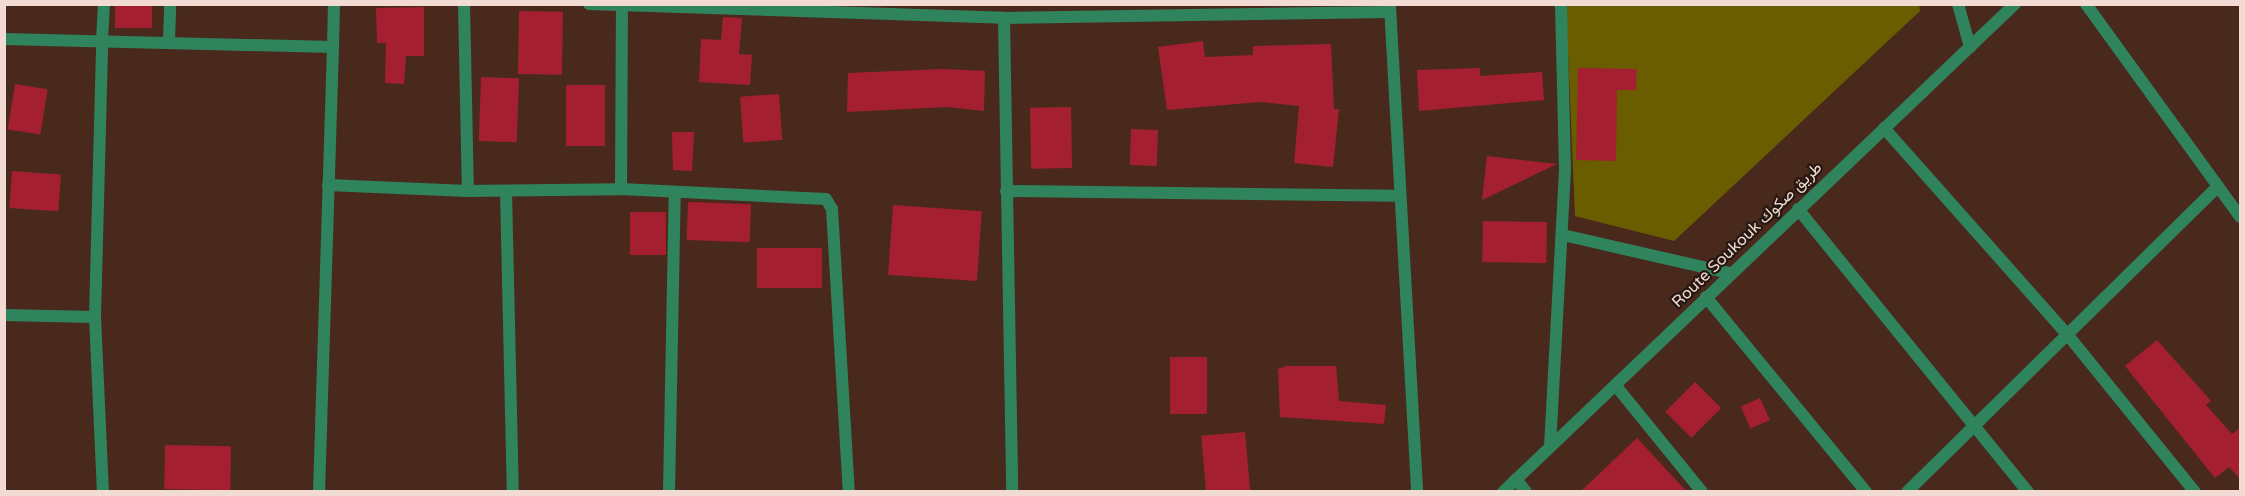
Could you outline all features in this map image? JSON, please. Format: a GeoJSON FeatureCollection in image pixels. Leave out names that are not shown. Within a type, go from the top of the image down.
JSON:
{"type":"FeatureCollection","features":[{"type":"Feature","properties":{"kind":"street"},"geometry":{"type":"LineString","coordinates":[[103,492],[95,317],[104,4]]}},
{"type":"Feature","properties":{"kind":"street"},"geometry":{"type":"LineString","coordinates":[[169,40],[170,4]]}},
{"type":"Feature","properties":{"kind":"street"},"geometry":{"type":"LineString","coordinates":[[319,492],[334,4]]}},
{"type":"Feature","properties":{"kind":"street"},"geometry":{"type":"LineString","coordinates":[[464,4],[468,191]]}},
{"type":"Feature","properties":{"kind":"street"},"geometry":{"type":"LineString","coordinates":[[589,4],[1004,18],[1390,8],[1397,196],[1417,492]]}},
{"type":"Feature","properties":{"kind":"street"},"geometry":{"type":"LineString","coordinates":[[1550,447],[1563,236],[1561,4]]}},
{"type":"Feature","properties":{"kind":"street"},"geometry":{"type":"LineString","coordinates":[[1958,4],[1970,47]]}},
{"type":"Feature","properties":{"kind":"street","name":"Route Soukouk طريق صكوك"},"geometry":{"type":"LineString","coordinates":[[1503,492],[1616,386],[1729,273],[2015,4]]}},
{"type":"Feature","properties":{"kind":"street"},"geometry":{"type":"LineString","coordinates":[[2086,4],[2241,217]]}},
{"type":"Feature","properties":{"kind":"street"},"geometry":{"type":"LineString","coordinates":[[621,189],[622,6]]}},
{"type":"Feature","properties":{"kind":"street"},"geometry":{"type":"LineString","coordinates":[[1004,18],[1012,492]]}},
{"type":"Feature","properties":{"kind":"street"},"geometry":{"type":"LineString","coordinates":[[4,39],[169,40],[333,47]]}},
{"type":"Feature","properties":{"kind":"street"},"geometry":{"type":"LineString","coordinates":[[1884,128],[2067,334],[2195,492]]}},
{"type":"Feature","properties":{"kind":"street"},"geometry":{"type":"LineString","coordinates":[[328,185],[468,191],[621,189],[813,195],[826,199],[832,209],[849,492]]}},
{"type":"Feature","properties":{"kind":"street"},"geometry":{"type":"LineString","coordinates":[[1907,492],[2218,186]]}},
{"type":"Feature","properties":{"kind":"street"},"geometry":{"type":"LineString","coordinates":[[506,190],[513,492]]}},
{"type":"Feature","properties":{"kind":"street"},"geometry":{"type":"LineString","coordinates":[[1006,191],[1397,196]]}},
{"type":"Feature","properties":{"kind":"street"},"geometry":{"type":"LineString","coordinates":[[669,492],[675,192]]}},
{"type":"Feature","properties":{"kind":"street"},"geometry":{"type":"LineString","coordinates":[[1798,209],[2028,492]]}},
{"type":"Feature","properties":{"kind":"street"},"geometry":{"type":"LineString","coordinates":[[1563,236],[1729,273]]}},
{"type":"Feature","properties":{"kind":"street"},"geometry":{"type":"LineString","coordinates":[[1706,297],[1866,492]]}},
{"type":"Feature","properties":{"kind":"street"},"geometry":{"type":"LineString","coordinates":[[4,315],[95,317]]}},
{"type":"Feature","properties":{"kind":"street"},"geometry":{"type":"LineString","coordinates":[[1616,386],[1702,492]]}},
{"type":"Feature","properties":{"kind":"street"},"geometry":{"type":"LineString","coordinates":[[1516,479],[1526,492]]}},
{"type":"Feature","properties":{"kind":"shaded area"},"geometry":{"type":"Polygon","coordinates":[[[1919,4],[1920,11],[1674,241],[1575,216],[1566,5],[1919,4]]]}},
{"type":"Feature","properties":{"kind":"building"},"geometry":{"type":"Polygon","coordinates":[[[115,4],[152,4],[152,28],[115,28],[115,4]]]}},
{"type":"Feature","properties":{"kind":"building"},"geometry":{"type":"Polygon","coordinates":[[[424,7],[424,56],[406,56],[404,84],[385,83],[386,43],[377,43],[376,8],[424,7]]]}},
{"type":"Feature","properties":{"kind":"building"},"geometry":{"type":"Polygon","coordinates":[[[519,11],[563,12],[562,75],[518,74],[519,11]]]}},
{"type":"Feature","properties":{"kind":"building"},"geometry":{"type":"Polygon","coordinates":[[[723,17],[742,18],[739,54],[752,55],[750,85],[699,82],[701,39],[721,40],[723,17]]]}},
{"type":"Feature","properties":{"kind":"building"},"geometry":{"type":"Polygon","coordinates":[[[1203,41],[1205,57],[1253,55],[1253,46],[1331,44],[1334,109],[1339,109],[1333,167],[1294,163],[1299,106],[1260,102],[1167,110],[1158,47],[1203,41]]]}},
{"type":"Feature","properties":{"kind":"building"},"geometry":{"type":"Polygon","coordinates":[[[1480,68],[1480,76],[1542,72],[1544,100],[1419,111],[1417,70],[1480,68]]]}},
{"type":"Feature","properties":{"kind":"building"},"geometry":{"type":"Polygon","coordinates":[[[1578,68],[1637,69],[1636,90],[1617,90],[1616,161],[1576,160],[1578,68]]]}},
{"type":"Feature","properties":{"kind":"building"},"geometry":{"type":"Polygon","coordinates":[[[943,69],[985,71],[984,111],[948,107],[847,112],[848,73],[943,69]]]}},
{"type":"Feature","properties":{"kind":"building"},"geometry":{"type":"Polygon","coordinates":[[[481,77],[519,78],[517,142],[479,141],[481,77]]]}},
{"type":"Feature","properties":{"kind":"building"},"geometry":{"type":"Polygon","coordinates":[[[15,84],[48,89],[40,135],[8,129],[15,84]]]}},
{"type":"Feature","properties":{"kind":"building"},"geometry":{"type":"Polygon","coordinates":[[[566,85],[605,85],[605,146],[566,146],[566,85]]]}},
{"type":"Feature","properties":{"kind":"building"},"geometry":{"type":"Polygon","coordinates":[[[779,94],[782,140],[743,143],[740,97],[779,94]]]}},
{"type":"Feature","properties":{"kind":"building"},"geometry":{"type":"Polygon","coordinates":[[[1071,107],[1072,168],[1031,169],[1030,108],[1071,107]]]}},
{"type":"Feature","properties":{"kind":"building"},"geometry":{"type":"Polygon","coordinates":[[[1131,129],[1158,130],[1157,166],[1130,165],[1131,129]]]}},
{"type":"Feature","properties":{"kind":"building"},"geometry":{"type":"Polygon","coordinates":[[[672,132],[694,132],[692,171],[673,170],[672,132]]]}},
{"type":"Feature","properties":{"kind":"building"},"geometry":{"type":"Polygon","coordinates":[[[1487,156],[1557,164],[1482,200],[1487,156]]]}},
{"type":"Feature","properties":{"kind":"building"},"geometry":{"type":"Polygon","coordinates":[[[12,171],[61,174],[58,211],[9,208],[12,171]]]}},
{"type":"Feature","properties":{"kind":"building"},"geometry":{"type":"Polygon","coordinates":[[[688,202],[751,204],[750,242],[687,240],[688,202]]]}},
{"type":"Feature","properties":{"kind":"building"},"geometry":{"type":"Polygon","coordinates":[[[893,205],[982,211],[977,281],[888,275],[893,205]]]}},
{"type":"Feature","properties":{"kind":"building"},"geometry":{"type":"Polygon","coordinates":[[[630,212],[666,212],[666,255],[630,255],[630,212]]]}},
{"type":"Feature","properties":{"kind":"building"},"geometry":{"type":"Polygon","coordinates":[[[1483,221],[1547,222],[1546,263],[1482,262],[1483,221]]]}},
{"type":"Feature","properties":{"kind":"building"},"geometry":{"type":"Polygon","coordinates":[[[757,248],[822,248],[822,288],[757,288],[757,248]]]}},
{"type":"Feature","properties":{"kind":"building"},"geometry":{"type":"Polygon","coordinates":[[[2157,340],[2211,401],[2206,405],[2232,434],[2241,427],[2241,480],[2229,467],[2215,478],[2125,366],[2157,340]]]}},
{"type":"Feature","properties":{"kind":"building"},"geometry":{"type":"Polygon","coordinates":[[[1170,357],[1207,357],[1207,414],[1170,414],[1170,357]]]}},
{"type":"Feature","properties":{"kind":"building"},"geometry":{"type":"Polygon","coordinates":[[[1286,366],[1336,366],[1339,401],[1386,405],[1384,424],[1280,417],[1278,369],[1286,366]]]}},
{"type":"Feature","properties":{"kind":"building"},"geometry":{"type":"Polygon","coordinates":[[[1695,382],[1721,408],[1691,438],[1665,412],[1695,382]]]}},
{"type":"Feature","properties":{"kind":"building"},"geometry":{"type":"Polygon","coordinates":[[[1760,398],[1770,420],[1751,428],[1741,407],[1760,398]]]}},
{"type":"Feature","properties":{"kind":"building"},"geometry":{"type":"Polygon","coordinates":[[[1245,432],[1250,492],[1206,492],[1201,436],[1245,432]]]}},
{"type":"Feature","properties":{"kind":"building"},"geometry":{"type":"Polygon","coordinates":[[[1637,438],[1687,492],[1580,492],[1637,438]]]}},
{"type":"Feature","properties":{"kind":"building"},"geometry":{"type":"Polygon","coordinates":[[[165,445],[231,446],[230,490],[164,489],[165,445]]]}}]}
